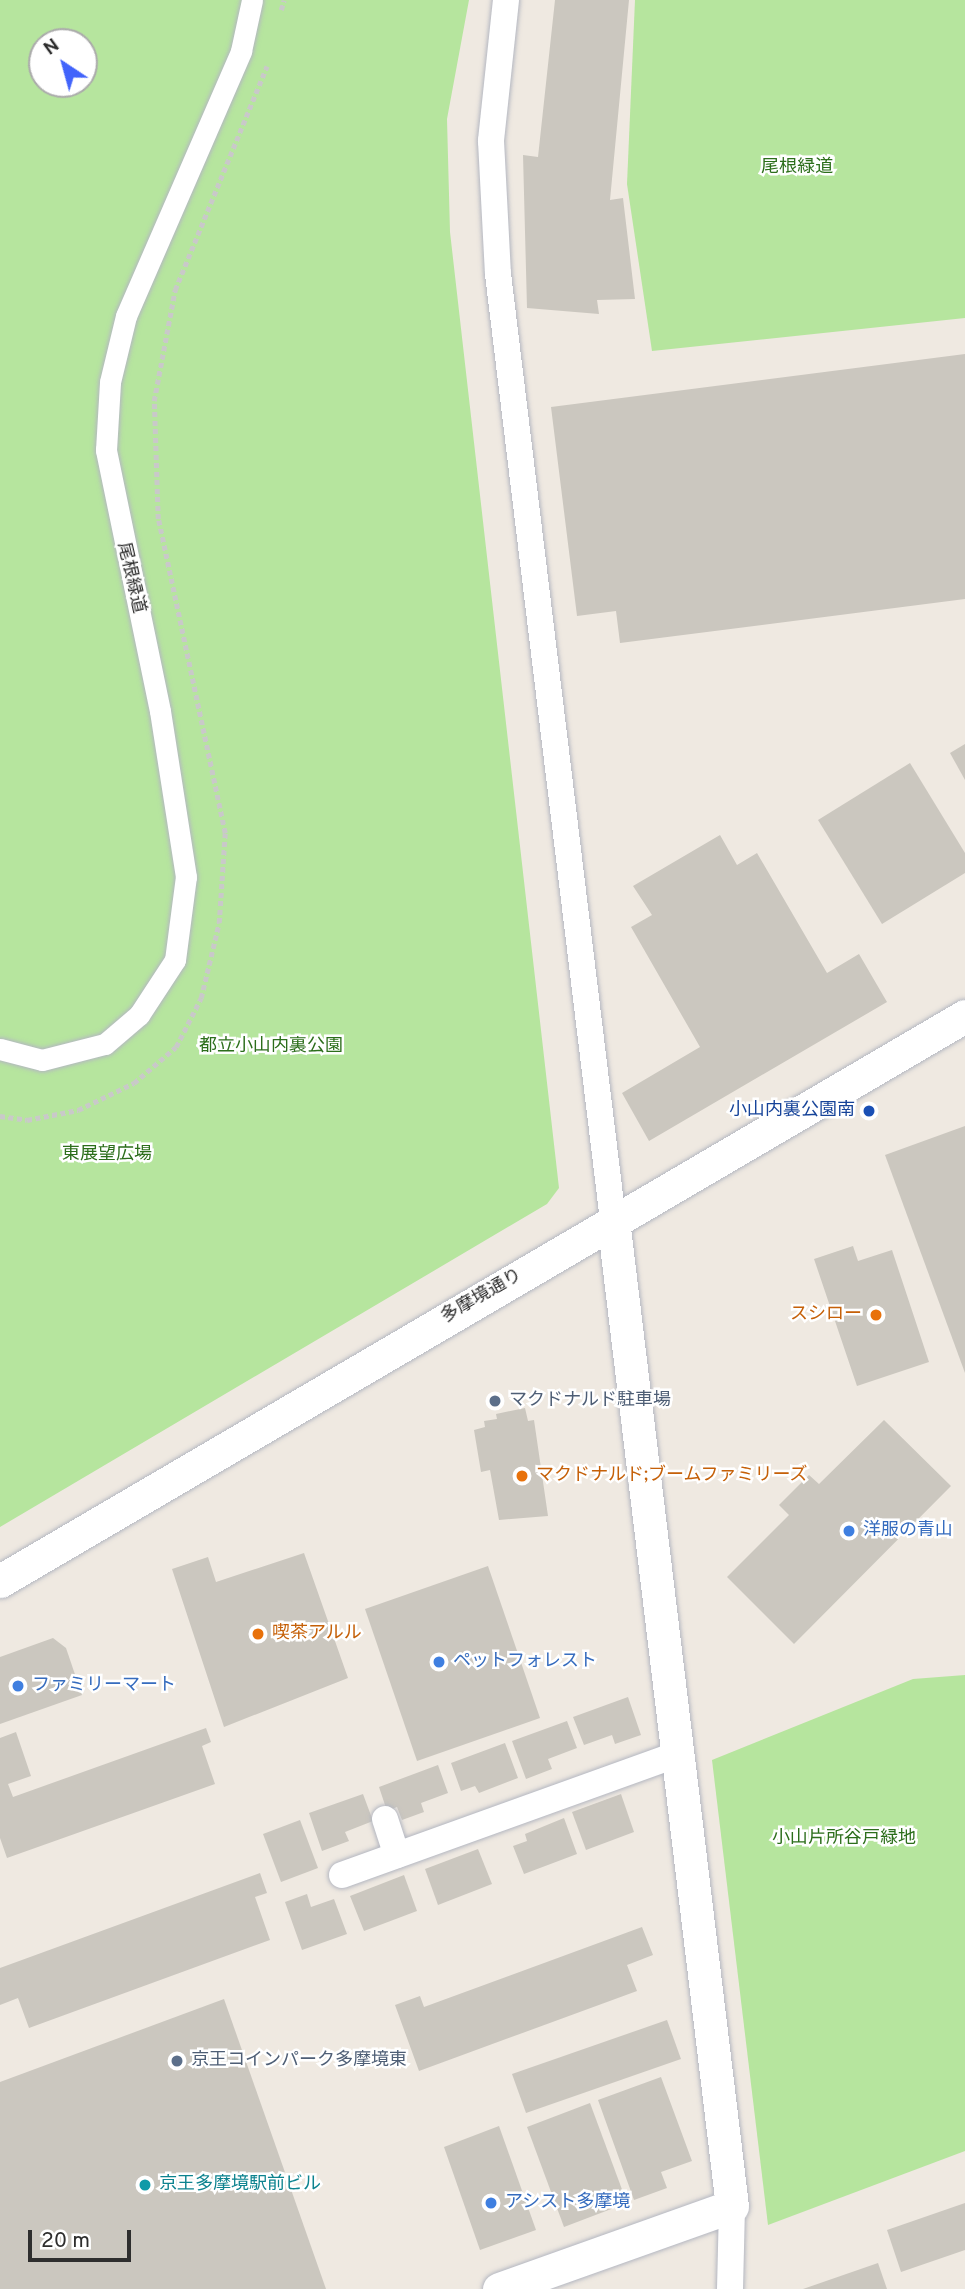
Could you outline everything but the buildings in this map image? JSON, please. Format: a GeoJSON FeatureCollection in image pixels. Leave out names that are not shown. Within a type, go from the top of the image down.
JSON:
{"type":"FeatureCollection","features":[{"type":"Feature","properties":{"kind":"street","name":"尾根緑道"},"geometry":{"type":"LineString","coordinates":[[0,1049],[41,1060],[105,1044],[139,1015],[175,960],[186,877],[160,711],[106,450],[110,382],[126,316],[241,51],[252,0]]}},
{"type":"Feature","properties":{"kind":"street"},"geometry":{"type":"LineString","coordinates":[[506,0],[491,141],[498,274],[732,2206],[730,2289]]}},
{"type":"Feature","properties":{"kind":"street","name":"多摩境通り"},"geometry":{"type":"LineString","coordinates":[[0,1581],[965,1016]]}},
{"type":"Feature","properties":{"kind":"street"},"geometry":{"type":"LineString","coordinates":[[342,1875],[679,1754]]}},
{"type":"Feature","properties":{"kind":"street"},"geometry":{"type":"LineString","coordinates":[[385,1819],[397,1855]]}},
{"type":"Feature","properties":{"kind":"street"},"geometry":{"type":"LineString","coordinates":[[499,2289],[732,2206]]}},
{"type":"Feature","properties":{"kind":"path"},"geometry":{"type":"LineString","coordinates":[[278,24],[284,0]]}},
{"type":"Feature","properties":{"kind":"path"},"geometry":{"type":"LineString","coordinates":[[0,1116],[27,1121],[78,1110],[134,1083],[176,1047],[201,998],[219,923],[225,833],[158,519],[154,401],[175,290],[263,84],[269,60]]}},
{"type":"Feature","properties":{"kind":"green space","name":"都立小山内裏公園"},"geometry":{"type":"Polygon","coordinates":[[[0,0],[469,0],[447,119],[450,232],[559,1188],[547,1204],[0,1527],[0,0]]]}},
{"type":"Feature","properties":{"kind":"green space","name":"尾根緑道"},"geometry":{"type":"Polygon","coordinates":[[[635,0],[965,0],[965,318],[652,351],[627,184],[635,0]]]}},
{"type":"Feature","properties":{"kind":"green space","name":"小山片所谷戸緑地"},"geometry":{"type":"Polygon","coordinates":[[[965,1675],[965,2151],[768,2225],[712,1760],[913,1679],[965,1675]]]}},
{"type":"Feature","properties":{"kind":"place","name":"小山内裏公園南"},"geometry":{"type":"Point","coordinates":[869,1111]}},
{"type":"Feature","properties":{"kind":"place","name":"スシロー"},"geometry":{"type":"Point","coordinates":[876,1315]}},
{"type":"Feature","properties":{"kind":"place","name":"マクドナルド駐車場"},"geometry":{"type":"Point","coordinates":[495,1401]}},
{"type":"Feature","properties":{"kind":"place","name":"マクドナルド;ブームファミリーズ"},"geometry":{"type":"Point","coordinates":[522,1476]}},
{"type":"Feature","properties":{"kind":"place","name":"洋服の青山"},"geometry":{"type":"Point","coordinates":[849,1531]}},
{"type":"Feature","properties":{"kind":"place","name":"喫茶アルル"},"geometry":{"type":"Point","coordinates":[258,1634]}},
{"type":"Feature","properties":{"kind":"place","name":"ペットフォレスト"},"geometry":{"type":"Point","coordinates":[439,1662]}},
{"type":"Feature","properties":{"kind":"place","name":"ファミリーマート"},"geometry":{"type":"Point","coordinates":[18,1686]}},
{"type":"Feature","properties":{"kind":"place","name":"京王コインパーク多摩境東"},"geometry":{"type":"Point","coordinates":[177,2061]}},
{"type":"Feature","properties":{"kind":"place","name":"京王多摩境駅前ビル"},"geometry":{"type":"Point","coordinates":[145,2185]}},
{"type":"Feature","properties":{"kind":"place","name":"アシスト多摩境"},"geometry":{"type":"Point","coordinates":[491,2203]}},
{"type":"Feature","properties":{"kind":"park label","name":"東展望広場"},"geometry":{"type":"Point","coordinates":[107,1155]}}]}
